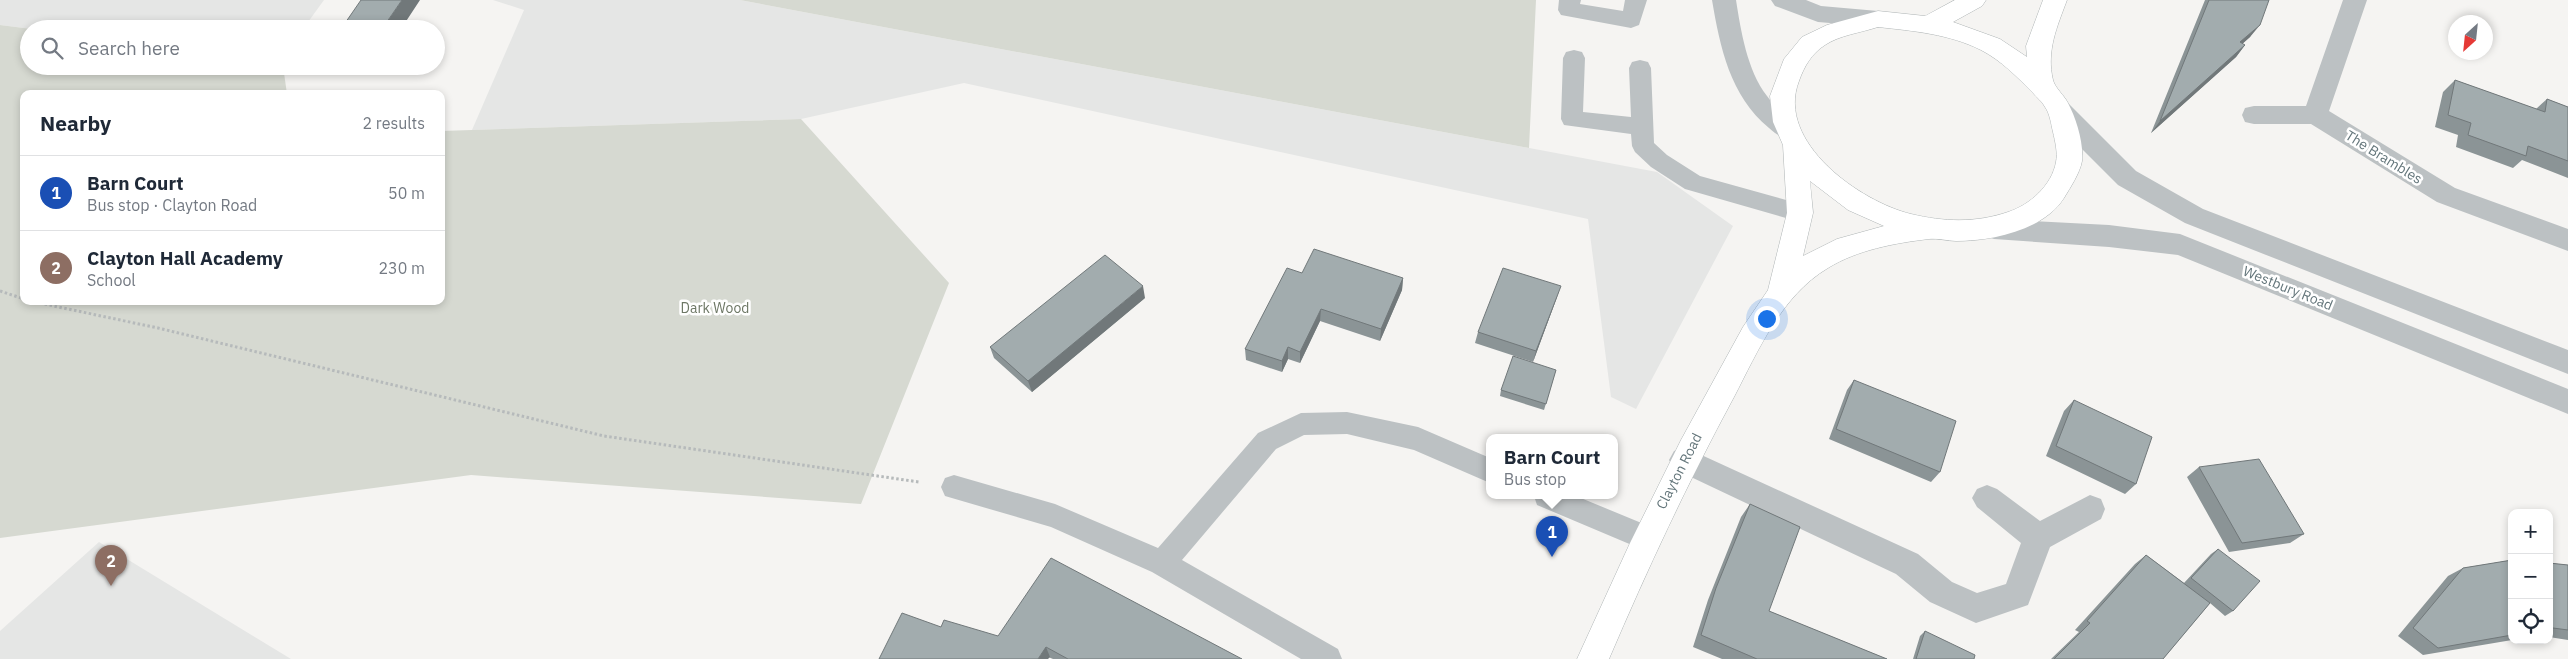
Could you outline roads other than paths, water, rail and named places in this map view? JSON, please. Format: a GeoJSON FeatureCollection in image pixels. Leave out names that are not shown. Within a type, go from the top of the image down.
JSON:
{"type":"FeatureCollection","features":[{"type":"Feature","properties":{"kind":"main road"},"geometry":{"type":"LineString","coordinates":[[1931,23],[1974,0]]}},
{"type":"Feature","properties":{"kind":"main road"},"geometry":{"type":"LineString","coordinates":[[2042,88],[2038,46],[2055,0]]}},
{"type":"Feature","properties":{"kind":"main road","name":"Clayton Road"},"geometry":{"type":"LineString","coordinates":[[1593,659],[1646,538],[1684,460],[1738,361],[1782,291],[1806,269],[1843,246],[1884,235],[1932,230],[1961,231],[1994,228],[2032,214],[2055,194],[2070,161],[2059,110],[2033,76],[2005,54],[1978,38],[1931,23],[1878,20],[1821,36],[1794,60],[1782,95],[1791,137],[1800,213],[1782,291]]}},
{"type":"Feature","properties":{"kind":"main road","name":"Clayton Road"},"geometry":{"type":"LineString","coordinates":[[1791,137],[1819,175],[1854,202],[1908,224],[1932,230]]}},
{"type":"Feature","properties":{"kind":"street"},"geometry":{"type":"LineString","coordinates":[[1724,0],[1729,27],[1739,61],[1756,101],[1791,137]]}},
{"type":"Feature","properties":{"kind":"street"},"geometry":{"type":"LineString","coordinates":[[1782,0],[1818,14],[1878,20]]}},
{"type":"Feature","properties":{"kind":"street"},"geometry":{"type":"LineString","coordinates":[[2254,116],[2316,115],[2354,0]]}},
{"type":"Feature","properties":{"kind":"street"},"geometry":{"type":"LineString","coordinates":[[2059,110],[2127,178],[2194,216],[2568,362]]}},
{"type":"Feature","properties":{"kind":"street","name":"The Brambles"},"geometry":{"type":"LineString","coordinates":[[2316,115],[2446,195],[2568,240]]}},
{"type":"Feature","properties":{"kind":"street","name":"Westbury Road"},"geometry":{"type":"LineString","coordinates":[[1994,228],[2109,236],[2180,245],[2568,402]]}},
{"type":"Feature","properties":{"kind":"street"},"geometry":{"type":"LineString","coordinates":[[1684,460],[1907,564],[1941,592],[1976,608],[2017,595],[2038,538],[2090,509]]}},
{"type":"Feature","properties":{"kind":"street"},"geometry":{"type":"LineString","coordinates":[[1987,498],[2038,538]]}},
{"type":"Feature","properties":{"kind":"lane"},"geometry":{"type":"LineString","coordinates":[[1570,0],[1569,10],[1631,20],[1636,0]]}},
{"type":"Feature","properties":{"kind":"lane"},"geometry":{"type":"LineString","coordinates":[[1574,58],[1572,119],[1642,127]]}},
{"type":"Feature","properties":{"kind":"lane"},"geometry":{"type":"LineString","coordinates":[[1640,68],[1643,146],[1659,161],[1693,183],[1800,213]]}},
{"type":"Feature","properties":{"kind":"lane"},"geometry":{"type":"LineString","coordinates":[[1162,563],[1267,442],[1301,424],[1347,423],[1418,440],[1486,469]]}},
{"type":"Feature","properties":{"kind":"lane"},"geometry":{"type":"LineString","coordinates":[[954,487],[1056,516],[1162,563],[1328,659]]}},
{"type":"Feature","properties":{"kind":"lane"},"geometry":{"type":"LineString","coordinates":[[1554,499],[1646,538]]}},
{"type":"Feature","properties":{"kind":"place","name":"Barn Court"},"geometry":{"type":"Point","coordinates":[1552,557]}},
{"type":"Feature","properties":{"kind":"place","name":"Clayton Hall Academy"},"geometry":{"type":"Point","coordinates":[111,586]}},
{"type":"Feature","properties":{"kind":"park label","name":"Dark Wood"},"geometry":{"type":"Point","coordinates":[715,308]}}]}
